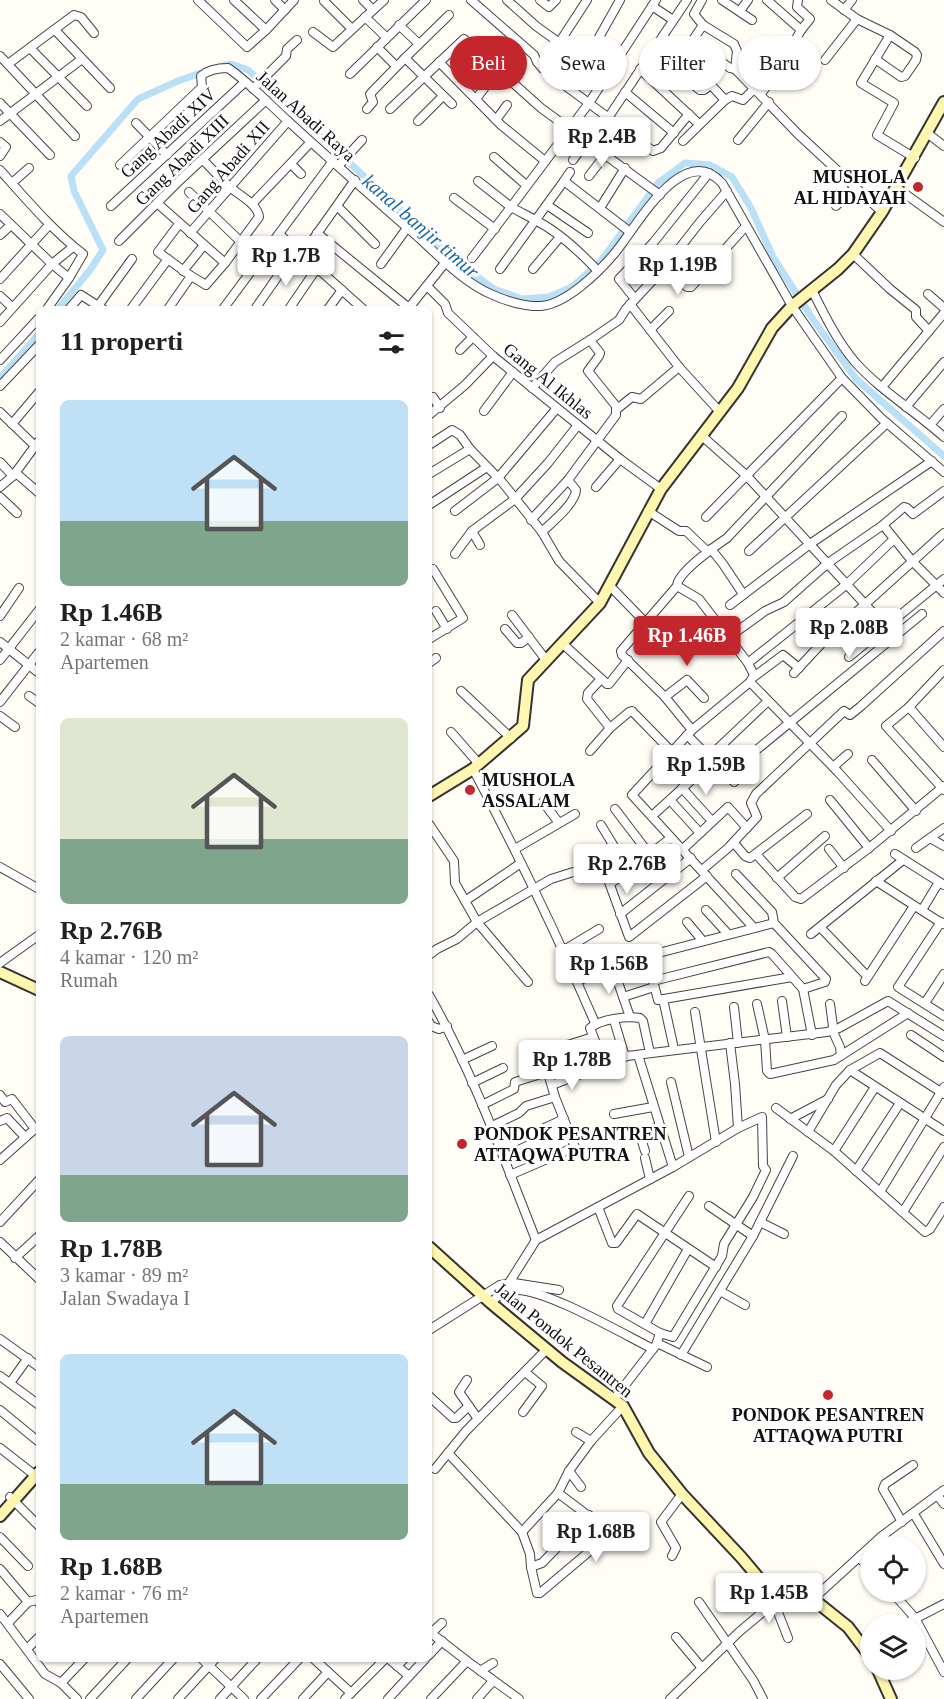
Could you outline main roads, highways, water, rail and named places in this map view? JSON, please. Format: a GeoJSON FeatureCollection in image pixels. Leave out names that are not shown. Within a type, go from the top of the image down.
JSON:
{"type":"FeatureCollection","features":[{"type":"Feature","properties":{"kind":"waterway","name":"kanal banjir timur"},"geometry":{"type":"LineString","coordinates":[[222,66],[231,64],[248,70],[460,264],[494,289],[522,299],[549,297],[572,287],[601,261],[658,183],[685,163],[710,165],[732,177],[751,208],[773,257],[812,318],[856,379],[944,456]]}},
{"type":"Feature","properties":{"kind":"waterway","name":"kanal banjir timur"},"geometry":{"type":"LineString","coordinates":[[60,306],[103,250],[74,191],[71,176],[138,99],[206,71]]}},
{"type":"Feature","properties":{"kind":"waterway","name":"kanal banjir timur"},"geometry":{"type":"LineString","coordinates":[[0,378],[36,337]]}},
{"type":"Feature","properties":{"kind":"place","name":"MUSHOLA AL HIDAYAH"},"geometry":{"type":"Point","coordinates":[918,187]}},
{"type":"Feature","properties":{"kind":"place","name":"MUSHOLA ASSALAM"},"geometry":{"type":"Point","coordinates":[470,790]}},
{"type":"Feature","properties":{"kind":"place","name":"PONDOK PESANTREN ATTAQWA PUTRA"},"geometry":{"type":"Point","coordinates":[462,1144]}},
{"type":"Feature","properties":{"kind":"place","name":"PONDOK PESANTREN ATTAQWA PUTRI"},"geometry":{"type":"Point","coordinates":[828,1395]}}]}
